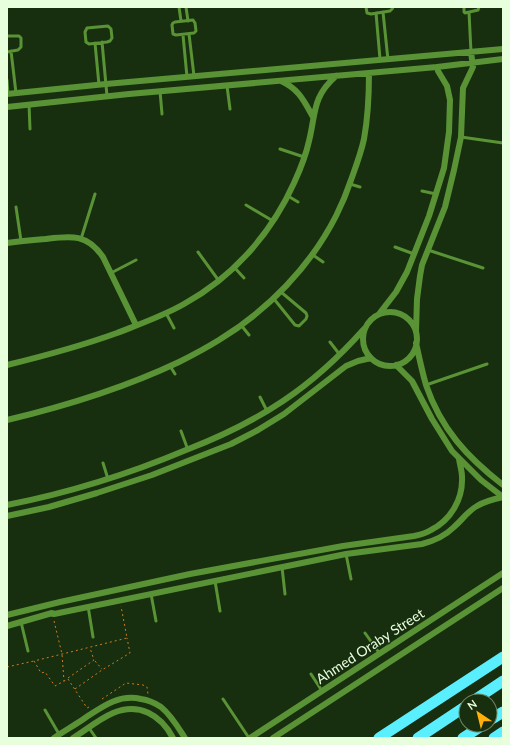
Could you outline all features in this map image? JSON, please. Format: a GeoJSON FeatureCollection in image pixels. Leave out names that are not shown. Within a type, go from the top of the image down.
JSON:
{"type":"FeatureCollection","features":[{"type":"Feature","properties":{"kind":"highway"},"geometry":{"type":"LineString","coordinates":[[379,738],[503,657]]}},
{"type":"Feature","properties":{"kind":"highway"},"geometry":{"type":"LineString","coordinates":[[485,693],[503,681]]}},
{"type":"Feature","properties":{"kind":"highway"},"geometry":{"type":"LineString","coordinates":[[418,738],[458,711]]}},
{"type":"Feature","properties":{"kind":"highway"},"geometry":{"type":"LineString","coordinates":[[494,738],[503,732]]}},
{"type":"Feature","properties":{"kind":"street"},"geometry":{"type":"LineString","coordinates":[[8,94],[503,49]]}},
{"type":"Feature","properties":{"kind":"street"},"geometry":{"type":"LineString","coordinates":[[471,52],[473,66],[463,88],[461,137],[458,156],[450,189],[422,265],[416,310],[416,343],[426,385],[435,407],[444,422],[465,452],[503,485]]}},
{"type":"Feature","properties":{"kind":"street"},"geometry":{"type":"LineString","coordinates":[[7,107],[107,96],[437,67],[503,59]]}},
{"type":"Feature","properties":{"kind":"street"},"geometry":{"type":"LineString","coordinates":[[7,505],[66,492],[108,479],[188,450],[226,433],[282,402],[323,371],[340,355],[364,329],[370,320],[379,314],[396,292],[407,272],[426,226],[444,168],[451,107],[447,86],[437,67]]}},
{"type":"Feature","properties":{"kind":"street"},"geometry":{"type":"LineString","coordinates":[[7,420],[79,401],[170,366],[219,340],[274,299],[313,255],[336,216],[345,197],[364,140],[369,95],[369,73]]}},
{"type":"Feature","properties":{"kind":"street"},"geometry":{"type":"LineString","coordinates":[[7,365],[80,346],[136,325],[185,304],[219,281],[260,240],[274,221],[288,196],[304,157],[313,117],[320,95],[326,85],[336,76]]}},
{"type":"Feature","properties":{"kind":"street"},"geometry":{"type":"LineString","coordinates":[[281,81],[291,86],[299,93],[313,117]]}},
{"type":"Feature","properties":{"kind":"street"},"geometry":{"type":"LineString","coordinates":[[7,242],[70,237],[81,239],[90,244],[100,252],[103,257],[136,325]]}},
{"type":"Feature","properties":{"kind":"street"},"geometry":{"type":"LineString","coordinates":[[379,314],[389,312],[399,313],[412,323],[416,332]]}},
{"type":"Feature","properties":{"kind":"street"},"geometry":{"type":"LineString","coordinates":[[364,329],[363,345],[371,358],[380,364],[396,365],[405,360],[415,348],[416,343]]}},
{"type":"Feature","properties":{"kind":"street"},"geometry":{"type":"LineString","coordinates":[[7,516],[98,493],[152,475],[231,444],[284,414],[346,366],[358,360],[371,358]]}},
{"type":"Feature","properties":{"kind":"street"},"geometry":{"type":"LineString","coordinates":[[396,365],[412,381],[446,443],[458,459],[481,480],[503,497]]}},
{"type":"Feature","properties":{"kind":"street"},"geometry":{"type":"LineString","coordinates":[[7,615],[122,588],[190,574],[343,546],[414,536],[431,530],[446,520],[452,513],[460,497],[462,488],[462,476],[458,459]]}},
{"type":"Feature","properties":{"kind":"street"},"geometry":{"type":"LineString","coordinates":[[7,626],[52,613],[54,614],[346,554],[431,542],[447,533],[476,506],[486,501],[503,497]]}},
{"type":"Feature","properties":{"kind":"street","name":"Ahmed Oraby Street"},"geometry":{"type":"LineString","coordinates":[[249,738],[503,573]]}},
{"type":"Feature","properties":{"kind":"street"},"geometry":{"type":"LineString","coordinates":[[122,588],[122,599]]}},
{"type":"Feature","properties":{"kind":"street"},"geometry":{"type":"LineString","coordinates":[[273,738],[503,588]]}},
{"type":"Feature","properties":{"kind":"street"},"geometry":{"type":"LineString","coordinates":[[57,736],[110,702],[133,698],[145,699],[156,704],[166,712],[185,738]]}},
{"type":"Feature","properties":{"kind":"street"},"geometry":{"type":"LineString","coordinates":[[73,738],[113,713],[131,709],[149,713],[157,718],[164,724],[173,738]]}},
{"type":"Feature","properties":{"kind":"street"},"geometry":{"type":"LineString","coordinates":[[294,710],[301,720]]}},
{"type":"Feature","properties":{"kind":"lane"},"geometry":{"type":"LineString","coordinates":[[179,7],[180,21]]}},
{"type":"Feature","properties":{"kind":"lane"},"geometry":{"type":"LineString","coordinates":[[186,7],[188,21]]}},
{"type":"Feature","properties":{"kind":"lane"},"geometry":{"type":"LineString","coordinates":[[366,7],[368,14],[392,11],[393,7]]}},
{"type":"Feature","properties":{"kind":"lane"},"geometry":{"type":"LineString","coordinates":[[464,7],[465,12],[478,10],[479,7]]}},
{"type":"Feature","properties":{"kind":"lane"},"geometry":{"type":"LineString","coordinates":[[383,12],[388,60]]}},
{"type":"Feature","properties":{"kind":"lane"},"geometry":{"type":"LineString","coordinates":[[469,12],[471,52]]}},
{"type":"Feature","properties":{"kind":"lane"},"geometry":{"type":"LineString","coordinates":[[376,13],[380,60]]}},
{"type":"Feature","properties":{"kind":"lane"},"geometry":{"type":"LineString","coordinates":[[188,21],[195,22],[196,31],[194,33],[175,35],[173,33],[173,23],[188,21]]}},
{"type":"Feature","properties":{"kind":"lane"},"geometry":{"type":"LineString","coordinates":[[109,27],[111,29],[111,39],[109,41],[102,42],[86,42],[84,32],[86,29],[109,27]]}},
{"type":"Feature","properties":{"kind":"lane"},"geometry":{"type":"LineString","coordinates":[[189,34],[194,76]]}},
{"type":"Feature","properties":{"kind":"lane"},"geometry":{"type":"LineString","coordinates":[[7,36],[18,35],[20,38],[21,48],[7,52]]}},
{"type":"Feature","properties":{"kind":"lane"},"geometry":{"type":"LineString","coordinates":[[183,35],[187,77]]}},
{"type":"Feature","properties":{"kind":"lane"},"geometry":{"type":"LineString","coordinates":[[102,42],[107,96]]}},
{"type":"Feature","properties":{"kind":"lane"},"geometry":{"type":"LineString","coordinates":[[95,43],[99,85]]}},
{"type":"Feature","properties":{"kind":"lane"},"geometry":{"type":"LineString","coordinates":[[11,51],[16,93]]}},
{"type":"Feature","properties":{"kind":"lane"},"geometry":{"type":"LineString","coordinates":[[7,80],[8,94]]}},
{"type":"Feature","properties":{"kind":"lane"},"geometry":{"type":"LineString","coordinates":[[227,86],[230,110]]}},
{"type":"Feature","properties":{"kind":"lane"},"geometry":{"type":"LineString","coordinates":[[160,92],[162,114]]}},
{"type":"Feature","properties":{"kind":"lane"},"geometry":{"type":"LineString","coordinates":[[29,104],[30,129]]}},
{"type":"Feature","properties":{"kind":"lane"},"geometry":{"type":"LineString","coordinates":[[461,137],[503,143]]}},
{"type":"Feature","properties":{"kind":"lane"},"geometry":{"type":"LineString","coordinates":[[280,150],[304,157]]}},
{"type":"Feature","properties":{"kind":"lane"},"geometry":{"type":"LineString","coordinates":[[350,184],[360,187]]}},
{"type":"Feature","properties":{"kind":"lane"},"geometry":{"type":"LineString","coordinates":[[422,191],[436,195]]}},
{"type":"Feature","properties":{"kind":"lane"},"geometry":{"type":"LineString","coordinates":[[81,239],[94,194]]}},
{"type":"Feature","properties":{"kind":"lane"},"geometry":{"type":"LineString","coordinates":[[288,196],[298,202]]}},
{"type":"Feature","properties":{"kind":"lane"},"geometry":{"type":"LineString","coordinates":[[246,205],[274,221]]}},
{"type":"Feature","properties":{"kind":"lane"},"geometry":{"type":"LineString","coordinates":[[16,207],[21,241]]}},
{"type":"Feature","properties":{"kind":"lane"},"geometry":{"type":"LineString","coordinates":[[395,247],[415,254]]}},
{"type":"Feature","properties":{"kind":"lane"},"geometry":{"type":"LineString","coordinates":[[428,250],[483,268]]}},
{"type":"Feature","properties":{"kind":"lane"},"geometry":{"type":"LineString","coordinates":[[198,252],[219,281]]}},
{"type":"Feature","properties":{"kind":"lane"},"geometry":{"type":"LineString","coordinates":[[313,255],[323,262]]}},
{"type":"Feature","properties":{"kind":"lane"},"geometry":{"type":"LineString","coordinates":[[111,273],[136,260]]}},
{"type":"Feature","properties":{"kind":"lane"},"geometry":{"type":"LineString","coordinates":[[234,267],[244,278]]}},
{"type":"Feature","properties":{"kind":"lane"},"geometry":{"type":"LineString","coordinates":[[274,299],[295,325],[299,326],[306,319],[307,315],[305,312],[280,292]]}},
{"type":"Feature","properties":{"kind":"lane"},"geometry":{"type":"LineString","coordinates":[[166,313],[174,328]]}},
{"type":"Feature","properties":{"kind":"lane"},"geometry":{"type":"LineString","coordinates":[[241,325],[249,335]]}},
{"type":"Feature","properties":{"kind":"lane"},"geometry":{"type":"LineString","coordinates":[[330,342],[340,355]]}},
{"type":"Feature","properties":{"kind":"lane"},"geometry":{"type":"LineString","coordinates":[[426,385],[487,364]]}},
{"type":"Feature","properties":{"kind":"lane"},"geometry":{"type":"LineString","coordinates":[[170,366],[175,374]]}},
{"type":"Feature","properties":{"kind":"lane"},"geometry":{"type":"LineString","coordinates":[[260,397],[267,411]]}},
{"type":"Feature","properties":{"kind":"lane"},"geometry":{"type":"LineString","coordinates":[[181,431],[188,450]]}},
{"type":"Feature","properties":{"kind":"lane"},"geometry":{"type":"LineString","coordinates":[[103,463],[108,479]]}},
{"type":"Feature","properties":{"kind":"lane"},"geometry":{"type":"LineString","coordinates":[[346,554],[351,579]]}},
{"type":"Feature","properties":{"kind":"lane"},"geometry":{"type":"LineString","coordinates":[[282,567],[285,594]]}},
{"type":"Feature","properties":{"kind":"lane"},"geometry":{"type":"LineString","coordinates":[[215,580],[220,611]]}},
{"type":"Feature","properties":{"kind":"lane"},"geometry":{"type":"LineString","coordinates":[[151,594],[156,621]]}},
{"type":"Feature","properties":{"kind":"lane"},"geometry":{"type":"LineString","coordinates":[[88,606],[93,637]]}},
{"type":"Feature","properties":{"kind":"lane"},"geometry":{"type":"LineString","coordinates":[[21,622],[28,651]]}},
{"type":"Feature","properties":{"kind":"lane"},"geometry":{"type":"LineString","coordinates":[[365,633],[380,654]]}},
{"type":"Feature","properties":{"kind":"lane"},"geometry":{"type":"LineString","coordinates":[[311,674],[322,691]]}},
{"type":"Feature","properties":{"kind":"lane"},"geometry":{"type":"LineString","coordinates":[[223,699],[249,738]]}},
{"type":"Feature","properties":{"kind":"lane"},"geometry":{"type":"LineString","coordinates":[[45,710],[57,736]]}},
{"type":"Feature","properties":{"kind":"lane"},"geometry":{"type":"LineString","coordinates":[[89,728],[96,738]]}},
{"type":"Feature","properties":{"kind":"path"},"geometry":{"type":"LineString","coordinates":[[74,689],[130,653],[122,599]]}},
{"type":"Feature","properties":{"kind":"path"},"geometry":{"type":"LineString","coordinates":[[52,613],[62,654],[64,681]]}},
{"type":"Feature","properties":{"kind":"path"},"geometry":{"type":"LineString","coordinates":[[7,667],[127,638]]}},
{"type":"Feature","properties":{"kind":"path"},"geometry":{"type":"LineString","coordinates":[[90,647],[94,660],[102,670]]}},
{"type":"Feature","properties":{"kind":"path"},"geometry":{"type":"LineString","coordinates":[[34,661],[41,673],[45,672],[55,686],[68,679],[94,660]]}},
{"type":"Feature","properties":{"kind":"path"},"geometry":{"type":"LineString","coordinates":[[68,679],[87,708],[90,707]]}},
{"type":"Feature","properties":{"kind":"path"},"geometry":{"type":"LineString","coordinates":[[100,700],[126,683],[143,685],[147,687],[148,694],[145,699]]}}]}
